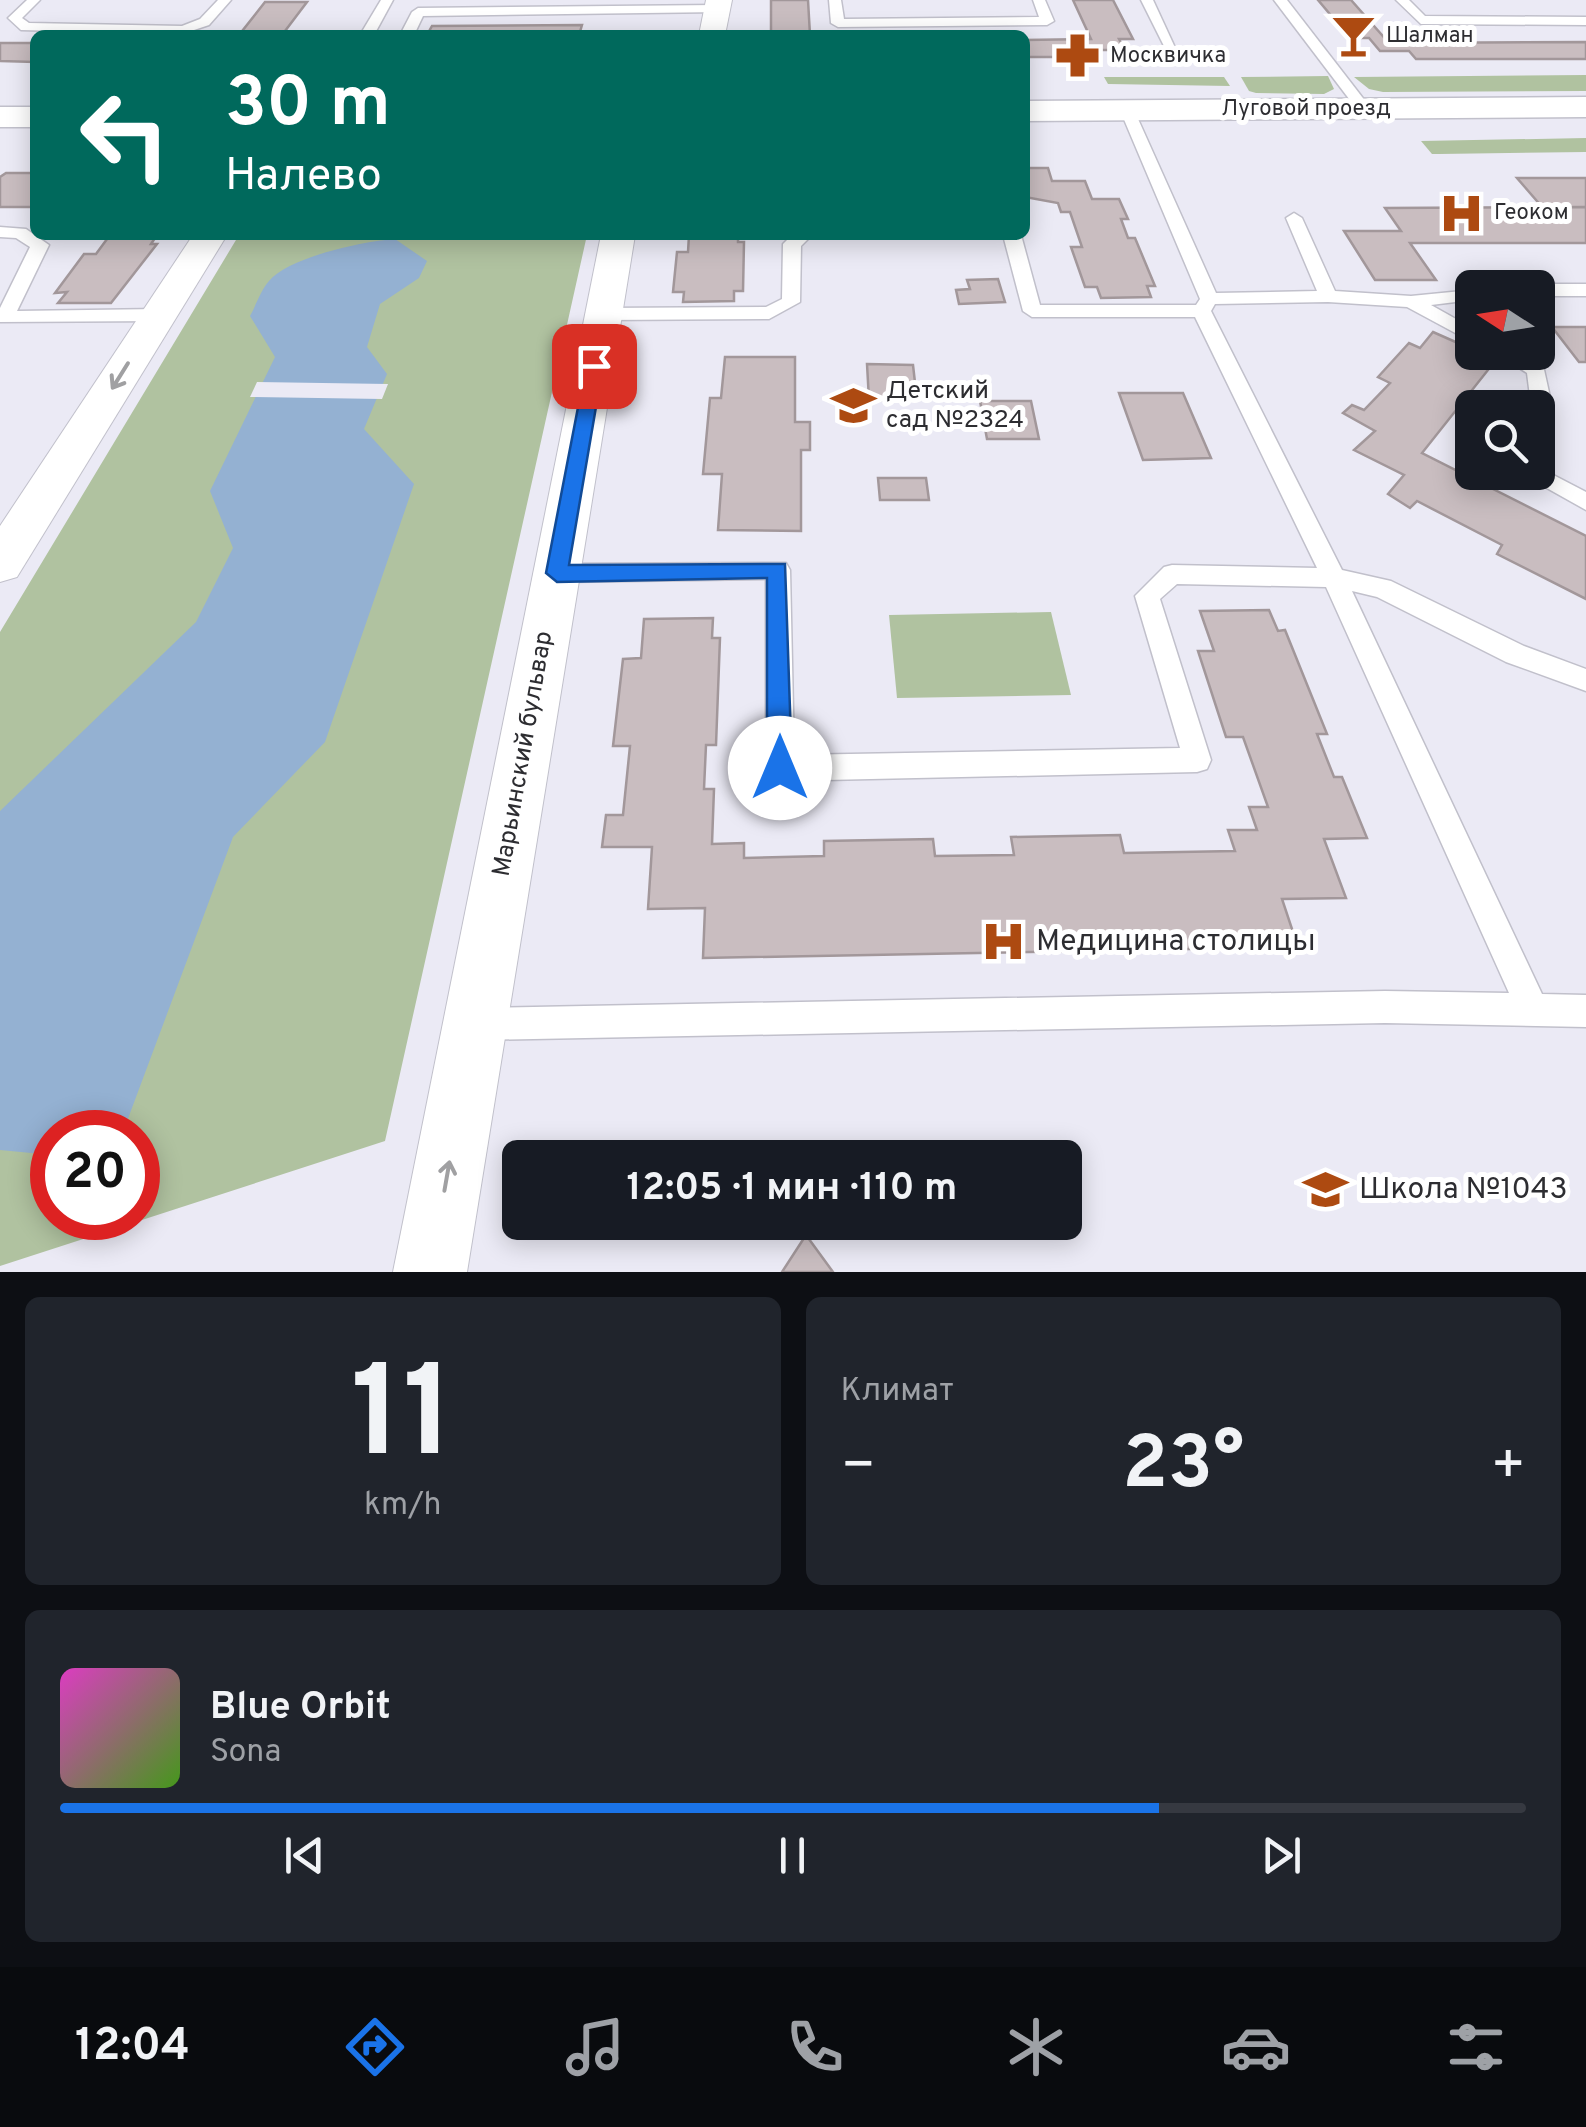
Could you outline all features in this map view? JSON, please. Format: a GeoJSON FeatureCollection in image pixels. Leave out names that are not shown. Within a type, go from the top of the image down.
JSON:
{"type":"FeatureCollection","features":[{"type":"Feature","properties":{"kind":"street","name":"Луговой проезд"},"geometry":{"type":"LineString","coordinates":[[1030,110],[1586,108]]}},
{"type":"Feature","properties":{"kind":"street"},"geometry":{"type":"LineString","coordinates":[[0,117],[30,116]]}},
{"type":"Feature","properties":{"kind":"street"},"geometry":{"type":"LineString","coordinates":[[0,564],[207,240]]}},
{"type":"Feature","properties":{"kind":"street","name":"Марьинский бульвар"},"geometry":{"type":"LineString","coordinates":[[430,1272],[557,573],[595,440],[604,314],[617,240]]}},
{"type":"Feature","properties":{"kind":"lane"},"geometry":{"type":"LineString","coordinates":[[34,0],[14,18],[26,27],[97,30]]}},
{"type":"Feature","properties":{"kind":"lane"},"geometry":{"type":"LineString","coordinates":[[168,30],[192,28],[207,21],[225,0]]}},
{"type":"Feature","properties":{"kind":"lane"},"geometry":{"type":"LineString","coordinates":[[370,30],[388,0]]}},
{"type":"Feature","properties":{"kind":"lane"},"geometry":{"type":"LineString","coordinates":[[836,0],[838,23],[986,28],[1047,21],[1039,0]]}},
{"type":"Feature","properties":{"kind":"lane"},"geometry":{"type":"LineString","coordinates":[[1147,0],[1172,49]]}},
{"type":"Feature","properties":{"kind":"lane"},"geometry":{"type":"LineString","coordinates":[[1280,0],[1364,109]]}},
{"type":"Feature","properties":{"kind":"lane"},"geometry":{"type":"LineString","coordinates":[[1402,0],[1421,20],[1586,20]]}},
{"type":"Feature","properties":{"kind":"lane"},"geometry":{"type":"LineString","coordinates":[[410,30],[418,12],[716,15]]}},
{"type":"Feature","properties":{"kind":"lane"},"geometry":{"type":"LineString","coordinates":[[1561,20],[1584,42]]}},
{"type":"Feature","properties":{"kind":"lane"},"geometry":{"type":"LineString","coordinates":[[1127,110],[1206,305],[1533,1011]]}},
{"type":"Feature","properties":{"kind":"lane"},"geometry":{"type":"LineString","coordinates":[[1294,218],[1328,296]]}},
{"type":"Feature","properties":{"kind":"lane"},"geometry":{"type":"LineString","coordinates":[[0,232],[20,233],[30,238]]}},
{"type":"Feature","properties":{"kind":"lane"},"geometry":{"type":"LineString","coordinates":[[33,240],[40,244],[5,317],[159,315]]}},
{"type":"Feature","properties":{"kind":"lane"},"geometry":{"type":"LineString","coordinates":[[604,314],[768,313],[792,302],[792,244],[796,240]]}},
{"type":"Feature","properties":{"kind":"lane"},"geometry":{"type":"LineString","coordinates":[[1013,240],[1032,312],[1328,296],[1411,302],[1455,297]]}},
{"type":"Feature","properties":{"kind":"lane"},"geometry":{"type":"LineString","coordinates":[[1555,290],[1586,290]]}},
{"type":"Feature","properties":{"kind":"lane"},"geometry":{"type":"LineString","coordinates":[[1411,302],[1455,327]]}},
{"type":"Feature","properties":{"kind":"lane"},"geometry":{"type":"LineString","coordinates":[[1555,486],[1586,502]]}},
{"type":"Feature","properties":{"kind":"lane"},"geometry":{"type":"LineString","coordinates":[[557,573],[778,570],[780,768],[1198,760],[1147,596],[1172,574],[1334,578],[1382,588],[1515,654],[1586,680]]}},
{"type":"Feature","properties":{"kind":"lane"},"geometry":{"type":"LineString","coordinates":[[475,1024],[1384,1007],[1586,1010]]}},
{"type":"Feature","properties":{"kind":"green space"},"geometry":{"type":"Polygon","coordinates":[[[1586,75],[1586,91],[1383,92],[1369,89],[1354,77],[1586,75]]]}},
{"type":"Feature","properties":{"kind":"green space"},"geometry":{"type":"Polygon","coordinates":[[[1328,76],[1334,89],[1324,94],[1256,93],[1249,91],[1241,77],[1328,76]]]}},
{"type":"Feature","properties":{"kind":"green space"},"geometry":{"type":"Polygon","coordinates":[[[1104,77],[1224,77],[1230,86],[1108,84],[1104,77]]]}},
{"type":"Feature","properties":{"kind":"green space"},"geometry":{"type":"Polygon","coordinates":[[[1586,138],[1586,152],[1432,154],[1421,141],[1586,138]]]}},
{"type":"Feature","properties":{"kind":"green space"},"geometry":{"type":"Polygon","coordinates":[[[236,240],[586,240],[385,1141],[160,1214],[160,1110],[30,1110],[30,1240],[80,1240],[0,1266],[0,632],[236,240]]]}},
{"type":"Feature","properties":{"kind":"green space"},"geometry":{"type":"Polygon","coordinates":[[[1051,612],[1071,695],[897,698],[889,615],[1051,612]]]}},
{"type":"Feature","properties":{"kind":"water"},"geometry":{"type":"Polygon","coordinates":[[[396,240],[427,261],[419,278],[380,304],[367,347],[387,374],[364,429],[414,484],[325,742],[233,837],[131,1110],[30,1110],[30,1153],[0,1150],[0,811],[196,622],[233,548],[210,491],[275,357],[250,316],[266,285],[279,272],[347,247],[396,240]]]}},
{"type":"Feature","properties":{"kind":"pier"},"geometry":{"type":"Polygon","coordinates":[[[257,382],[388,384],[382,399],[250,397],[257,382]]]}},
{"type":"Feature","properties":{"kind":"building"},"geometry":{"type":"Polygon","coordinates":[[[771,0],[808,0],[810,30],[771,30],[771,0]]]}},
{"type":"Feature","properties":{"kind":"building"},"geometry":{"type":"Polygon","coordinates":[[[1073,0],[1113,0],[1133,39],[1119,39],[1125,50],[1095,50],[1098,57],[1030,57],[1030,40],[1091,39],[1073,0]]]}},
{"type":"Feature","properties":{"kind":"building"},"geometry":{"type":"Polygon","coordinates":[[[1318,0],[1351,0],[1389,43],[1586,42],[1586,59],[1416,59],[1409,51],[1380,51],[1369,38],[1350,38],[1318,0]]]}},
{"type":"Feature","properties":{"kind":"building"},"geometry":{"type":"Polygon","coordinates":[[[265,2],[307,2],[286,30],[243,30],[265,2]]]}},
{"type":"Feature","properties":{"kind":"building"},"geometry":{"type":"Polygon","coordinates":[[[582,25],[580,30],[430,30],[432,26],[582,25]]]}},
{"type":"Feature","properties":{"kind":"building"},"geometry":{"type":"Polygon","coordinates":[[[0,43],[30,43],[30,62],[0,61],[0,43]]]}},
{"type":"Feature","properties":{"kind":"building"},"geometry":{"type":"Polygon","coordinates":[[[1030,168],[1048,168],[1052,181],[1085,181],[1092,199],[1119,199],[1128,219],[1121,219],[1128,238],[1135,238],[1155,286],[1147,286],[1151,297],[1101,298],[1097,287],[1085,287],[1071,247],[1082,247],[1070,212],[1061,212],[1058,203],[1030,198],[1030,168]]]}},
{"type":"Feature","properties":{"kind":"building"},"geometry":{"type":"Polygon","coordinates":[[[6,173],[30,173],[30,207],[0,207],[0,177],[6,173]]]}},
{"type":"Feature","properties":{"kind":"building"},"geometry":{"type":"Polygon","coordinates":[[[1517,178],[1586,178],[1586,207],[1543,208],[1517,178]]]}},
{"type":"Feature","properties":{"kind":"building"},"geometry":{"type":"Polygon","coordinates":[[[1586,207],[1586,243],[1410,243],[1436,280],[1375,280],[1344,231],[1401,231],[1385,208],[1586,207]]]}},
{"type":"Feature","properties":{"kind":"building"},"geometry":{"type":"Polygon","coordinates":[[[106,240],[154,240],[151,244],[157,244],[111,303],[58,303],[67,292],[55,293],[84,254],[96,254],[106,240]]]}},
{"type":"Feature","properties":{"kind":"building"},"geometry":{"type":"Polygon","coordinates":[[[689,240],[744,242],[743,291],[734,291],[734,301],[683,302],[684,292],[673,292],[677,252],[688,252],[689,240]]]}},
{"type":"Feature","properties":{"kind":"building"},"geometry":{"type":"Polygon","coordinates":[[[998,279],[1005,302],[959,304],[956,290],[970,289],[967,280],[998,279]]]}},
{"type":"Feature","properties":{"kind":"building"},"geometry":{"type":"Polygon","coordinates":[[[1555,327],[1586,327],[1586,362],[1579,362],[1555,327]]]}},
{"type":"Feature","properties":{"kind":"building"},"geometry":{"type":"Polygon","coordinates":[[[1433,332],[1455,342],[1455,370],[1488,370],[1472,390],[1455,390],[1455,412],[1422,453],[1455,470],[1455,490],[1495,490],[1586,536],[1586,599],[1497,554],[1502,545],[1417,501],[1410,508],[1388,494],[1404,475],[1354,450],[1375,431],[1343,413],[1352,405],[1364,410],[1390,383],[1378,377],[1409,343],[1420,348],[1433,332]]]}},
{"type":"Feature","properties":{"kind":"building"},"geometry":{"type":"Polygon","coordinates":[[[725,357],[795,357],[795,422],[810,422],[810,450],[801,450],[801,531],[718,530],[722,474],[703,474],[710,398],[721,398],[725,357]]]}},
{"type":"Feature","properties":{"kind":"building"},"geometry":{"type":"Polygon","coordinates":[[[867,364],[913,365],[917,400],[869,400],[867,364]]]}},
{"type":"Feature","properties":{"kind":"building"},"geometry":{"type":"Polygon","coordinates":[[[1119,393],[1183,393],[1211,458],[1143,460],[1119,393]]]}},
{"type":"Feature","properties":{"kind":"building"},"geometry":{"type":"Polygon","coordinates":[[[980,401],[1031,401],[1039,439],[987,439],[980,401]]]}},
{"type":"Feature","properties":{"kind":"building"},"geometry":{"type":"Polygon","coordinates":[[[878,478],[926,478],[929,500],[880,500],[878,478]]]}},
{"type":"Feature","properties":{"kind":"building"},"geometry":{"type":"Polygon","coordinates":[[[1269,610],[1278,631],[1285,630],[1327,734],[1317,734],[1334,777],[1342,777],[1367,838],[1324,839],[1346,898],[1282,899],[1298,947],[703,958],[705,908],[648,909],[652,847],[602,847],[606,815],[623,815],[630,746],[613,746],[623,659],[641,658],[644,619],[713,618],[712,638],[720,638],[716,745],[706,745],[704,789],[714,789],[712,844],[744,843],[744,858],[824,856],[824,841],[933,839],[935,856],[1014,855],[1011,837],[1120,835],[1124,853],[1235,851],[1228,830],[1257,830],[1249,807],[1268,807],[1243,737],[1226,737],[1198,651],[1214,651],[1200,611],[1269,610]]]}},
{"type":"Feature","properties":{"kind":"building"},"geometry":{"type":"Polygon","coordinates":[[[803,1240],[810,1240],[833,1272],[782,1272],[803,1240]]]}},
{"type":"Feature","properties":{"kind":"place","name":"Шалман"},"geometry":{"type":"Point","coordinates":[1353,36]}},
{"type":"Feature","properties":{"kind":"place","name":"Москвичка"},"geometry":{"type":"Point","coordinates":[1077,56]}},
{"type":"Feature","properties":{"kind":"place","name":"Геоком"},"geometry":{"type":"Point","coordinates":[1461,213]}},
{"type":"Feature","properties":{"kind":"place","name":"Детский сад №2324"},"geometry":{"type":"Point","coordinates":[853,406]}},
{"type":"Feature","properties":{"kind":"place","name":"Медицина столицы"},"geometry":{"type":"Point","coordinates":[1003,942]}},
{"type":"Feature","properties":{"kind":"place","name":"Школа №1043"},"geometry":{"type":"Point","coordinates":[1326,1190]}},
{"type":"Feature","properties":{"kind":"route"},"geometry":{"type":"LineString","coordinates":[[594,366],[557,573],[778,570],[780,768]]}}]}
